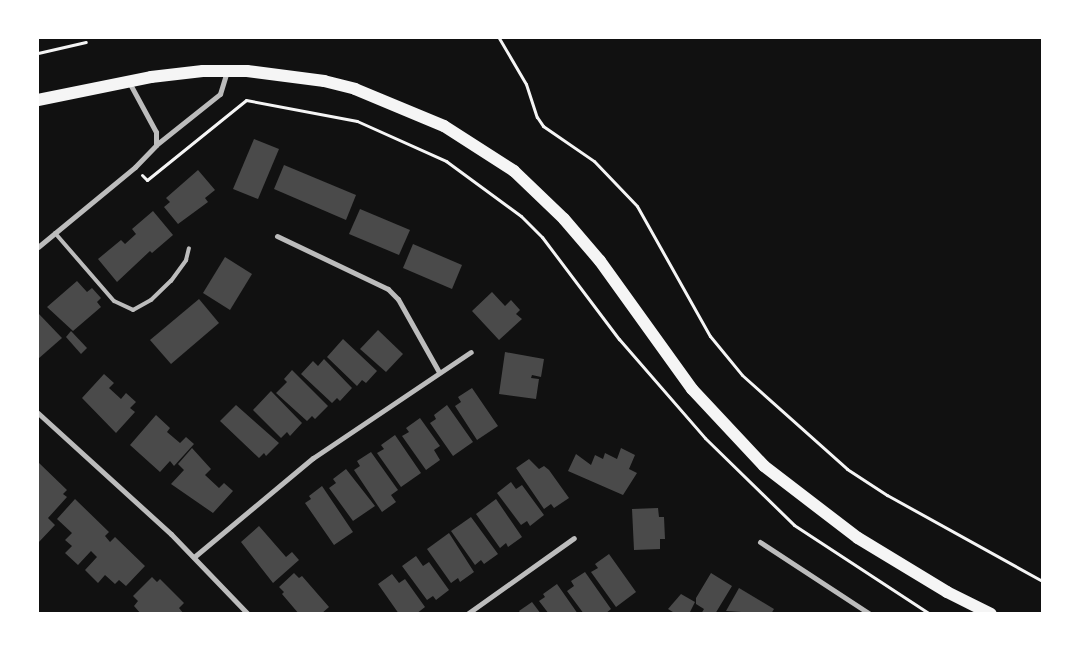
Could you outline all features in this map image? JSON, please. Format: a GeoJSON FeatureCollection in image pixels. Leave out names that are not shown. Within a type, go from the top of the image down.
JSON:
{"type":"FeatureCollection","features":[{"type":"Feature","properties":{"kind":"main road"},"geometry":{"type":"LineString","coordinates":[[38,100],[129,81],[228,70],[292,76],[355,89],[444,126],[500,161],[547,201],[583,240],[692,389],[764,466],[858,538],[947,592],[990,614]]}},
{"type":"Feature","properties":{"kind":"street"},"geometry":{"type":"LineString","coordinates":[[38,248],[135,167],[156,145],[220,94],[228,70]]}},
{"type":"Feature","properties":{"kind":"street"},"geometry":{"type":"LineString","coordinates":[[129,81],[156,132],[156,145]]}},
{"type":"Feature","properties":{"kind":"street"},"geometry":{"type":"LineString","coordinates":[[277,236],[388,289],[398,299],[439,372]]}},
{"type":"Feature","properties":{"kind":"street"},"geometry":{"type":"LineString","coordinates":[[194,557],[313,458],[471,352]]}},
{"type":"Feature","properties":{"kind":"street"},"geometry":{"type":"LineString","coordinates":[[38,412],[194,557],[248,614]]}},
{"type":"Feature","properties":{"kind":"street"},"geometry":{"type":"LineString","coordinates":[[467,614],[574,538]]}},
{"type":"Feature","properties":{"kind":"street"},"geometry":{"type":"LineString","coordinates":[[760,542],[870,614]]}},
{"type":"Feature","properties":{"kind":"lane"},"geometry":{"type":"LineString","coordinates":[[55,233],[114,302],[133,310],[152,300],[171,281],[186,260],[189,248]]}},
{"type":"Feature","properties":{"kind":"path"},"geometry":{"type":"LineString","coordinates":[[500,38],[526,84],[537,117],[543,126],[594,161],[637,206],[710,336],[742,375],[847,469],[887,495],[1042,581]]}},
{"type":"Feature","properties":{"kind":"path"},"geometry":{"type":"LineString","coordinates":[[38,53],[86,42]]}},
{"type":"Feature","properties":{"kind":"path"},"geometry":{"type":"LineString","coordinates":[[135,167],[147,180],[246,100],[357,121],[446,161],[514,210],[542,237],[619,339],[699,431],[794,525],[930,614]]}},
{"type":"Feature","properties":{"kind":"building"},"geometry":{"type":"Polygon","coordinates":[[[254,139],[279,149],[258,199],[233,189],[254,139]]]}},
{"type":"Feature","properties":{"kind":"building"},"geometry":{"type":"Polygon","coordinates":[[[284,165],[356,195],[346,220],[274,189],[284,165]]]}},
{"type":"Feature","properties":{"kind":"building"},"geometry":{"type":"Polygon","coordinates":[[[198,170],[215,190],[205,198],[208,202],[178,224],[164,207],[170,202],[166,198],[198,170]]]}},
{"type":"Feature","properties":{"kind":"building"},"geometry":{"type":"Polygon","coordinates":[[[360,209],[410,230],[399,255],[349,234],[360,209]]]}},
{"type":"Feature","properties":{"kind":"building"},"geometry":{"type":"Polygon","coordinates":[[[153,211],[173,235],[152,253],[150,251],[117,282],[98,259],[121,240],[125,244],[136,234],[132,229],[153,211]]]}},
{"type":"Feature","properties":{"kind":"building"},"geometry":{"type":"Polygon","coordinates":[[[413,244],[462,265],[452,289],[403,268],[413,244]]]}},
{"type":"Feature","properties":{"kind":"building"},"geometry":{"type":"Polygon","coordinates":[[[225,257],[252,274],[230,310],[203,293],[225,257]]]}},
{"type":"Feature","properties":{"kind":"building"},"geometry":{"type":"Polygon","coordinates":[[[77,281],[87,292],[92,288],[101,298],[97,302],[101,307],[73,331],[47,307],[77,281]]]}},
{"type":"Feature","properties":{"kind":"building"},"geometry":{"type":"Polygon","coordinates":[[[492,292],[505,306],[511,300],[520,310],[516,314],[522,319],[499,340],[472,311],[492,292]]]}},
{"type":"Feature","properties":{"kind":"building"},"geometry":{"type":"Polygon","coordinates":[[[199,299],[219,323],[171,364],[150,340],[199,299]]]}},
{"type":"Feature","properties":{"kind":"building"},"geometry":{"type":"Polygon","coordinates":[[[38,313],[62,338],[38,359],[38,313]]]}},
{"type":"Feature","properties":{"kind":"building"},"geometry":{"type":"Polygon","coordinates":[[[378,330],[403,354],[386,372],[360,349],[378,330]]]}},
{"type":"Feature","properties":{"kind":"building"},"geometry":{"type":"Polygon","coordinates":[[[71,331],[87,348],[81,354],[66,337],[71,331]]]}},
{"type":"Feature","properties":{"kind":"building"},"geometry":{"type":"Polygon","coordinates":[[[343,339],[377,371],[366,383],[362,380],[357,386],[327,357],[343,339]]]}},
{"type":"Feature","properties":{"kind":"building"},"geometry":{"type":"Polygon","coordinates":[[[505,352],[544,359],[541,377],[532,375],[531,378],[539,379],[536,399],[499,394],[505,352]]]}},
{"type":"Feature","properties":{"kind":"building"},"geometry":{"type":"Polygon","coordinates":[[[324,359],[352,388],[340,401],[337,398],[332,403],[301,374],[313,361],[318,366],[324,359]]]}},
{"type":"Feature","properties":{"kind":"building"},"geometry":{"type":"Polygon","coordinates":[[[292,370],[328,406],[315,419],[312,416],[307,421],[276,393],[287,382],[284,379],[292,370]]]}},
{"type":"Feature","properties":{"kind":"building"},"geometry":{"type":"Polygon","coordinates":[[[104,374],[114,383],[109,388],[121,399],[126,393],[136,402],[130,408],[135,412],[116,433],[82,398],[104,374]]]}},
{"type":"Feature","properties":{"kind":"building"},"geometry":{"type":"Polygon","coordinates":[[[472,388],[498,426],[477,440],[455,406],[461,402],[458,397],[472,388]]]}},
{"type":"Feature","properties":{"kind":"building"},"geometry":{"type":"Polygon","coordinates":[[[271,391],[302,423],[290,436],[287,432],[281,438],[253,410],[271,391]]]}},
{"type":"Feature","properties":{"kind":"building"},"geometry":{"type":"Polygon","coordinates":[[[236,405],[279,443],[266,456],[264,453],[259,458],[220,421],[236,405]]]}},
{"type":"Feature","properties":{"kind":"building"},"geometry":{"type":"Polygon","coordinates":[[[447,405],[473,442],[453,456],[430,423],[436,419],[434,415],[447,405]]]}},
{"type":"Feature","properties":{"kind":"building"},"geometry":{"type":"Polygon","coordinates":[[[156,415],[170,428],[167,432],[180,443],[186,437],[194,444],[174,466],[170,461],[160,472],[130,445],[156,415]]]}},
{"type":"Feature","properties":{"kind":"building"},"geometry":{"type":"Polygon","coordinates":[[[420,418],[440,446],[434,450],[440,460],[426,470],[402,436],[409,432],[406,428],[420,418]]]}},
{"type":"Feature","properties":{"kind":"building"},"geometry":{"type":"Polygon","coordinates":[[[395,435],[421,473],[401,487],[377,453],[384,449],[381,445],[395,435]]]}},
{"type":"Feature","properties":{"kind":"building"},"geometry":{"type":"Polygon","coordinates":[[[192,448],[211,469],[205,475],[219,488],[224,483],[233,491],[213,513],[171,484],[184,470],[178,464],[192,448]]]}},
{"type":"Feature","properties":{"kind":"building"},"geometry":{"type":"Polygon","coordinates":[[[621,448],[635,455],[629,469],[637,473],[623,495],[568,471],[576,454],[591,465],[595,455],[603,459],[605,453],[617,459],[621,448]]]}},
{"type":"Feature","properties":{"kind":"building"},"geometry":{"type":"Polygon","coordinates":[[[371,452],[398,490],[391,495],[396,502],[382,512],[354,470],[360,466],[357,461],[371,452]]]}},
{"type":"Feature","properties":{"kind":"building"},"geometry":{"type":"Polygon","coordinates":[[[529,459],[539,469],[544,466],[549,470],[569,498],[554,508],[551,504],[544,509],[516,468],[529,459]]]}},
{"type":"Feature","properties":{"kind":"building"},"geometry":{"type":"Polygon","coordinates":[[[38,462],[67,490],[63,494],[67,497],[48,518],[55,525],[38,543],[38,462]]]}},
{"type":"Feature","properties":{"kind":"building"},"geometry":{"type":"Polygon","coordinates":[[[346,469],[375,506],[353,521],[329,488],[336,483],[333,479],[346,469]]]}},
{"type":"Feature","properties":{"kind":"building"},"geometry":{"type":"Polygon","coordinates":[[[511,482],[516,489],[522,485],[544,515],[530,526],[527,521],[521,525],[497,493],[511,482]]]}},
{"type":"Feature","properties":{"kind":"building"},"geometry":{"type":"Polygon","coordinates":[[[322,486],[353,532],[334,545],[305,503],[311,499],[309,496],[322,486]]]}},
{"type":"Feature","properties":{"kind":"building"},"geometry":{"type":"Polygon","coordinates":[[[75,499],[109,532],[105,536],[110,542],[115,537],[145,566],[126,586],[119,580],[115,584],[105,575],[98,583],[85,570],[97,557],[91,551],[78,565],[65,553],[72,546],[65,540],[72,533],[57,519],[75,499]]]}},
{"type":"Feature","properties":{"kind":"building"},"geometry":{"type":"Polygon","coordinates":[[[496,499],[522,537],[508,547],[506,543],[500,548],[476,514],[496,499]]]}},
{"type":"Feature","properties":{"kind":"building"},"geometry":{"type":"Polygon","coordinates":[[[658,508],[659,517],[664,517],[665,539],[660,539],[660,549],[634,550],[632,509],[658,508]]]}},
{"type":"Feature","properties":{"kind":"building"},"geometry":{"type":"Polygon","coordinates":[[[471,517],[498,554],[484,564],[481,560],[475,565],[451,531],[471,517]]]}},
{"type":"Feature","properties":{"kind":"building"},"geometry":{"type":"Polygon","coordinates":[[[259,526],[286,557],[292,552],[299,560],[273,583],[241,542],[259,526]]]}},
{"type":"Feature","properties":{"kind":"building"},"geometry":{"type":"Polygon","coordinates":[[[449,533],[474,572],[460,582],[458,578],[451,583],[427,549],[449,533]]]}},
{"type":"Feature","properties":{"kind":"building"},"geometry":{"type":"Polygon","coordinates":[[[609,554],[636,592],[616,607],[591,572],[598,568],[595,564],[609,554]]]}},
{"type":"Feature","properties":{"kind":"building"},"geometry":{"type":"Polygon","coordinates":[[[416,556],[423,566],[429,562],[449,590],[436,600],[433,596],[427,600],[402,566],[416,556]]]}},
{"type":"Feature","properties":{"kind":"building"},"geometry":{"type":"Polygon","coordinates":[[[585,572],[611,609],[605,614],[584,614],[567,591],[574,586],[571,581],[585,572]]]}},
{"type":"Feature","properties":{"kind":"building"},"geometry":{"type":"Polygon","coordinates":[[[294,573],[299,578],[302,576],[329,607],[321,614],[299,614],[282,594],[284,592],[279,587],[294,573]]]}},
{"type":"Feature","properties":{"kind":"building"},"geometry":{"type":"Polygon","coordinates":[[[711,573],[732,586],[715,614],[701,614],[704,609],[696,604],[696,598],[711,573]]]}},
{"type":"Feature","properties":{"kind":"building"},"geometry":{"type":"Polygon","coordinates":[[[392,574],[399,583],[405,579],[425,607],[416,614],[399,614],[378,584],[392,574]]]}},
{"type":"Feature","properties":{"kind":"building"},"geometry":{"type":"Polygon","coordinates":[[[152,577],[157,582],[160,579],[184,603],[179,608],[184,614],[141,614],[134,606],[138,601],[133,596],[152,577]]]}},
{"type":"Feature","properties":{"kind":"building"},"geometry":{"type":"Polygon","coordinates":[[[557,584],[578,614],[549,614],[539,601],[545,597],[543,594],[557,584]]]}},
{"type":"Feature","properties":{"kind":"building"},"geometry":{"type":"Polygon","coordinates":[[[739,588],[774,609],[771,614],[726,611],[739,588]]]}},
{"type":"Feature","properties":{"kind":"building"},"geometry":{"type":"Polygon","coordinates":[[[681,594],[695,602],[689,614],[676,614],[668,609],[681,594]]]}},
{"type":"Feature","properties":{"kind":"building"},"geometry":{"type":"Polygon","coordinates":[[[532,602],[541,614],[521,614],[519,611],[532,602]]]}}]}
